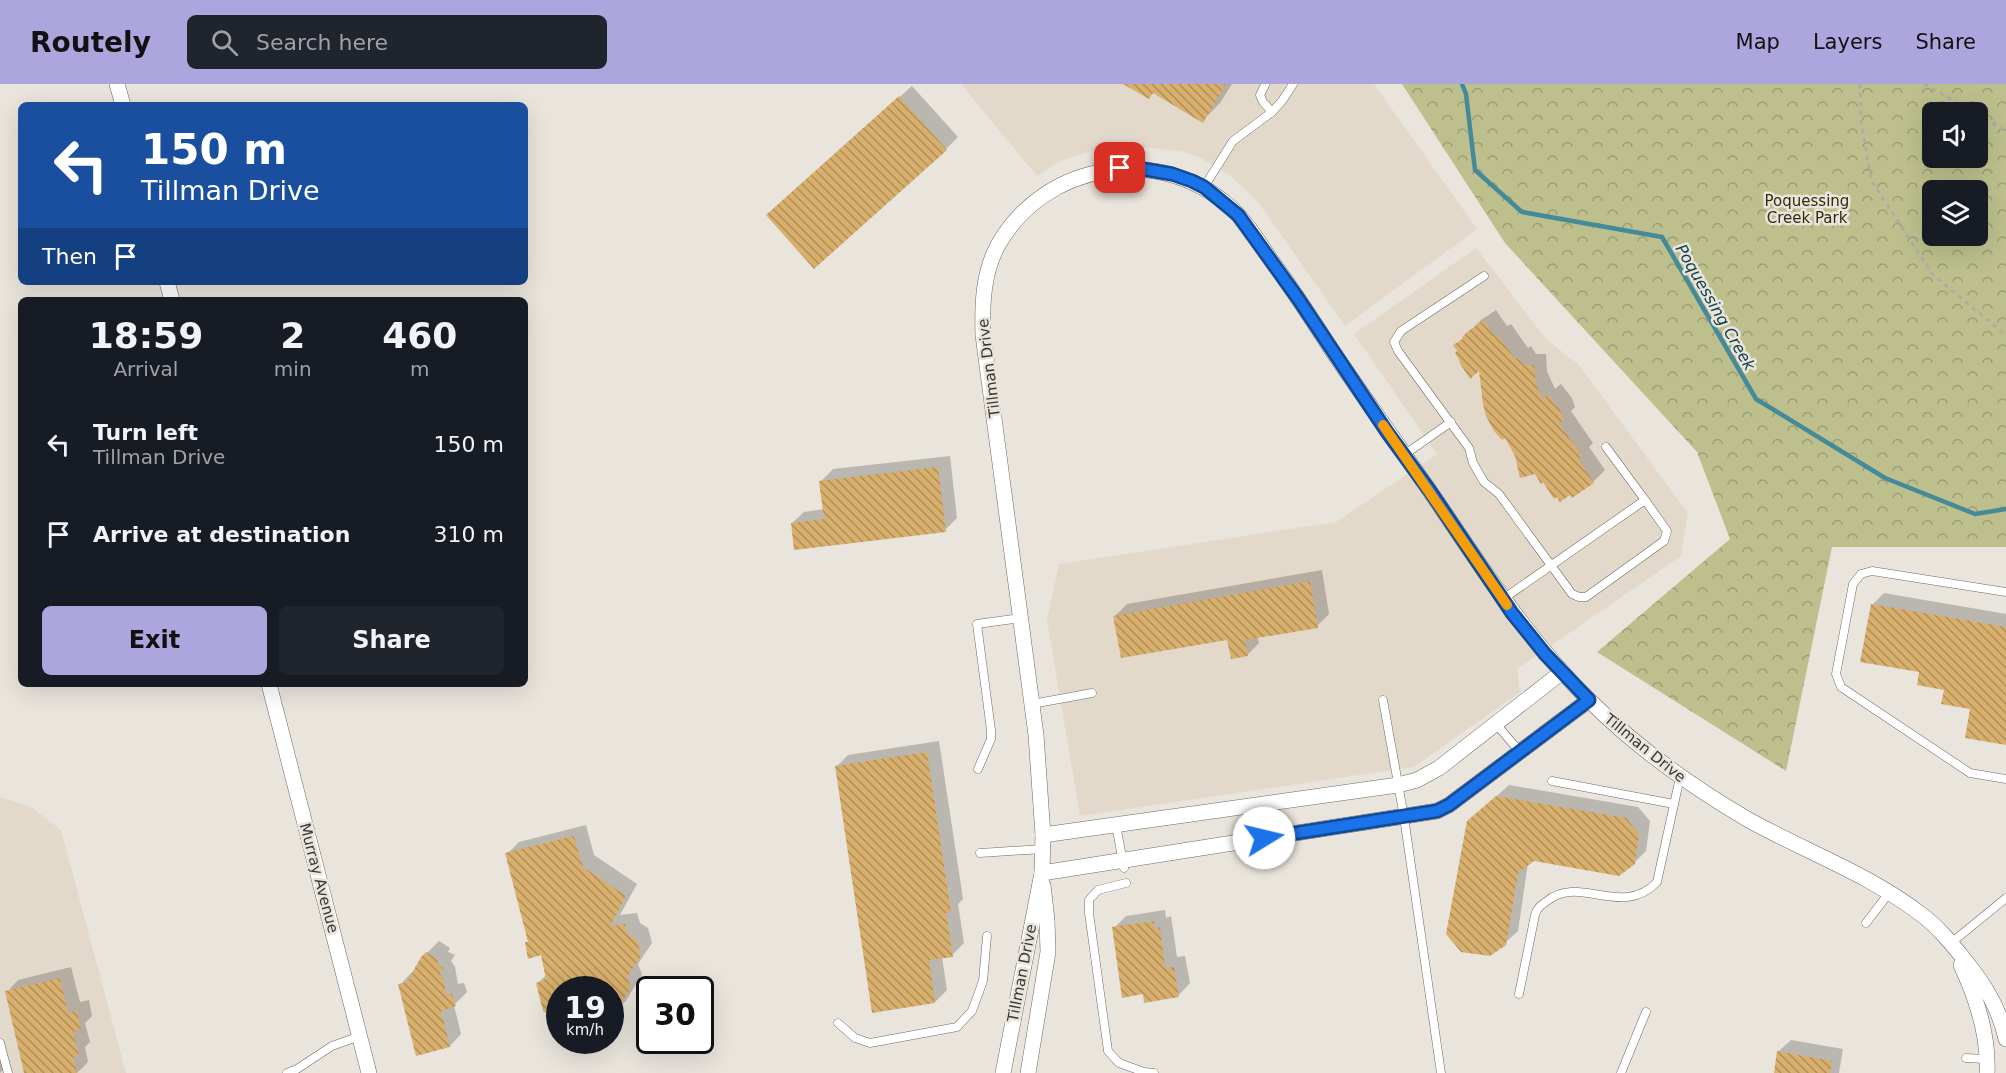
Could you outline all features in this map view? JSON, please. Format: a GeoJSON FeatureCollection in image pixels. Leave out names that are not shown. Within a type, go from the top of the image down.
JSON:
{"type":"FeatureCollection","features":[{"type":"Feature","properties":{"kind":"street"},"geometry":{"type":"LineString","coordinates":[[117,84],[122,102]]}},
{"type":"Feature","properties":{"kind":"street","name":"Tillman Drive"},"geometry":{"type":"LineString","coordinates":[[1028,1073],[1048,952],[1042,873],[1041,782],[983,335],[982,308],[985,281],[993,257],[998,245],[1012,225],[1035,202],[1049,192],[1083,176],[1120,168],[1172,174],[1204,187],[1226,204],[1249,229],[1503,599],[1529,634],[1589,700],[1626,735],[1680,777],[1749,820],[1889,893],[1924,917],[1951,943],[1978,976],[1992,998],[2006,1039]]}},
{"type":"Feature","properties":{"kind":"street"},"geometry":{"type":"LineString","coordinates":[[1043,842],[1116,825],[1398,785],[1417,780],[1429,774],[1562,672]]}},
{"type":"Feature","properties":{"kind":"street","name":"Murray Avenue"},"geometry":{"type":"LineString","coordinates":[[270,687],[369,1073]]}},
{"type":"Feature","properties":{"kind":"street"},"geometry":{"type":"LineString","coordinates":[[1042,873],[1124,864],[1437,811],[1449,805],[1589,700]]}},
{"type":"Feature","properties":{"kind":"street","name":"Tillman Drive"},"geometry":{"type":"LineString","coordinates":[[1004,1073],[1042,873]]}},
{"type":"Feature","properties":{"kind":"street","name":"Tillman Drive"},"geometry":{"type":"LineString","coordinates":[[1951,943],[1969,984],[1978,1013],[1984,1040],[1986,1066]]}},
{"type":"Feature","properties":{"kind":"lane"},"geometry":{"type":"LineString","coordinates":[[1204,187],[1233,141],[1272,112],[1293,84]]}},
{"type":"Feature","properties":{"kind":"lane"},"geometry":{"type":"LineString","coordinates":[[1265,85],[1260,95],[1272,112]]}},
{"type":"Feature","properties":{"kind":"lane"},"geometry":{"type":"LineString","coordinates":[[1484,276],[1401,331],[1394,342],[1398,351],[1469,448],[1477,473],[1499,494],[1572,594],[1580,597],[1586,597],[1664,541],[1667,531],[1606,447]]}},
{"type":"Feature","properties":{"kind":"lane"},"geometry":{"type":"LineString","coordinates":[[1404,455],[1450,422]]}},
{"type":"Feature","properties":{"kind":"lane"},"geometry":{"type":"LineString","coordinates":[[1503,599],[1645,500]]}},
{"type":"Feature","properties":{"kind":"lane"},"geometry":{"type":"LineString","coordinates":[[2006,592],[1872,571],[1862,574],[1853,584],[1836,674],[1841,687],[1970,772],[2006,778]]}},
{"type":"Feature","properties":{"kind":"lane"},"geometry":{"type":"LineString","coordinates":[[978,769],[991,739],[991,730],[977,624],[1021,618]]}},
{"type":"Feature","properties":{"kind":"lane"},"geometry":{"type":"LineString","coordinates":[[1032,704],[1092,693]]}},
{"type":"Feature","properties":{"kind":"lane"},"geometry":{"type":"LineString","coordinates":[[1383,700],[1404,817],[1441,1073]]}},
{"type":"Feature","properties":{"kind":"lane"},"geometry":{"type":"LineString","coordinates":[[1496,724],[1520,752]]}},
{"type":"Feature","properties":{"kind":"lane"},"geometry":{"type":"LineString","coordinates":[[1520,994],[1537,909],[1554,894],[1562,892],[1625,898],[1651,889],[1657,882],[1680,777]]}},
{"type":"Feature","properties":{"kind":"lane"},"geometry":{"type":"LineString","coordinates":[[1552,781],[1674,804]]}},
{"type":"Feature","properties":{"kind":"lane"},"geometry":{"type":"LineString","coordinates":[[1116,825],[1124,864]]}},
{"type":"Feature","properties":{"kind":"lane"},"geometry":{"type":"LineString","coordinates":[[980,853],[1043,842]]}},
{"type":"Feature","properties":{"kind":"lane"},"geometry":{"type":"LineString","coordinates":[[1126,883],[1098,890],[1089,900],[1107,1051],[1119,1063],[1154,1073]]}},
{"type":"Feature","properties":{"kind":"lane"},"geometry":{"type":"LineString","coordinates":[[1866,923],[1889,893]]}},
{"type":"Feature","properties":{"kind":"lane"},"geometry":{"type":"LineString","coordinates":[[1951,943],[2006,898]]}},
{"type":"Feature","properties":{"kind":"lane"},"geometry":{"type":"LineString","coordinates":[[838,1023],[855,1038],[870,1043],[957,1027],[972,1011],[983,981],[987,936]]}},
{"type":"Feature","properties":{"kind":"lane"},"geometry":{"type":"LineString","coordinates":[[1621,1073],[1646,1012]]}},
{"type":"Feature","properties":{"kind":"lane"},"geometry":{"type":"LineString","coordinates":[[287,1073],[333,1046],[360,1036]]}},
{"type":"Feature","properties":{"kind":"lane"},"geometry":{"type":"LineString","coordinates":[[0,1043],[8,1073]]}},
{"type":"Feature","properties":{"kind":"lane"},"geometry":{"type":"LineString","coordinates":[[1966,1058],[1986,1066]]}},
{"type":"Feature","properties":{"kind":"path"},"geometry":{"type":"LineString","coordinates":[[1860,84],[1861,120],[1871,180],[1933,275],[2006,335]]}},
{"type":"Feature","properties":{"kind":"path"},"geometry":{"type":"LineString","coordinates":[[1924,84],[1956,102]]}},
{"type":"Feature","properties":{"kind":"path"},"geometry":{"type":"LineString","coordinates":[[1988,121],[2006,131]]}},
{"type":"Feature","properties":{"kind":"shaded area"},"geometry":{"type":"Polygon","coordinates":[[[961,84],[1374,84],[1477,229],[1345,326],[1258,202],[1231,176],[1201,158],[1184,152],[1136,146],[1092,151],[1060,161],[1037,176],[961,84]]]}},
{"type":"Feature","properties":{"kind":"shaded area"},"geometry":{"type":"Polygon","coordinates":[[[1476,248],[1547,340],[1578,364],[1688,513],[1681,556],[1517,669],[1520,692],[1414,767],[1080,816],[1047,620],[1059,564],[1336,522],[1437,454],[1354,334],[1476,248]]]}},
{"type":"Feature","properties":{"kind":"shaded area"},"geometry":{"type":"Polygon","coordinates":[[[0,797],[31,807],[61,830],[126,1073],[0,1073],[0,797]]]}},
{"type":"Feature","properties":{"kind":"green space","name":"Poquessing Creek Park"},"geometry":{"type":"Polygon","coordinates":[[[1402,84],[2006,84],[2006,547],[1832,547],[1786,771],[1597,652],[1730,539],[1697,452],[1505,243],[1402,84]]]}},
{"type":"Feature","properties":{"kind":"building"},"geometry":{"type":"Polygon","coordinates":[[[1123,84],[1226,84],[1203,123],[1153,93],[1149,99],[1123,84]]]}},
{"type":"Feature","properties":{"kind":"building"},"geometry":{"type":"Polygon","coordinates":[[[899,96],[947,150],[814,269],[766,215],[899,96]]]}},
{"type":"Feature","properties":{"kind":"building"},"geometry":{"type":"Polygon","coordinates":[[[1484,320],[1495,337],[1498,335],[1515,359],[1518,357],[1524,365],[1534,365],[1536,384],[1543,399],[1548,395],[1560,410],[1564,420],[1559,423],[1582,456],[1578,459],[1594,483],[1572,498],[1570,495],[1560,502],[1557,497],[1554,499],[1535,474],[1520,478],[1515,456],[1505,438],[1502,440],[1494,431],[1486,416],[1479,371],[1470,379],[1459,362],[1453,345],[1484,320]]]}},
{"type":"Feature","properties":{"kind":"building"},"geometry":{"type":"Polygon","coordinates":[[[938,467],[946,532],[794,550],[791,523],[824,519],[819,481],[938,467]]]}},
{"type":"Feature","properties":{"kind":"building"},"geometry":{"type":"Polygon","coordinates":[[[1310,581],[1318,628],[1245,640],[1248,656],[1231,659],[1227,640],[1121,658],[1113,616],[1310,581]]]}},
{"type":"Feature","properties":{"kind":"building"},"geometry":{"type":"Polygon","coordinates":[[[1871,604],[2006,627],[2006,745],[1965,738],[1970,709],[1941,704],[1944,690],[1917,685],[1919,672],[1860,662],[1871,604]]]}},
{"type":"Feature","properties":{"kind":"building"},"geometry":{"type":"Polygon","coordinates":[[[927,752],[951,912],[946,913],[953,957],[929,960],[935,1003],[872,1013],[835,766],[927,752]]]}},
{"type":"Feature","properties":{"kind":"building"},"geometry":{"type":"Polygon","coordinates":[[[1496,796],[1626,818],[1639,834],[1635,864],[1619,876],[1534,861],[1518,873],[1506,945],[1490,956],[1461,952],[1446,934],[1467,821],[1496,796]]]}},
{"type":"Feature","properties":{"kind":"building"},"geometry":{"type":"Polygon","coordinates":[[[574,836],[583,867],[626,896],[610,926],[625,924],[628,935],[637,940],[641,956],[627,977],[631,987],[624,998],[624,976],[546,976],[546,979],[541,955],[528,959],[525,942],[528,942],[505,853],[574,836]]]}},
{"type":"Feature","properties":{"kind":"building"},"geometry":{"type":"Polygon","coordinates":[[[1154,921],[1155,929],[1160,927],[1165,968],[1174,967],[1179,997],[1144,1003],[1143,994],[1122,998],[1112,927],[1154,921]]]}},
{"type":"Feature","properties":{"kind":"building"},"geometry":{"type":"Polygon","coordinates":[[[426,952],[439,960],[437,964],[444,968],[440,974],[444,980],[446,995],[452,994],[456,1006],[441,1011],[450,1047],[416,1056],[398,984],[407,982],[426,952]]]}},
{"type":"Feature","properties":{"kind":"building"},"geometry":{"type":"Polygon","coordinates":[[[60,978],[68,1013],[77,1011],[81,1029],[73,1032],[79,1056],[73,1057],[77,1073],[24,1073],[5,991],[60,978]]]}},
{"type":"Feature","properties":{"kind":"building"},"geometry":{"type":"Polygon","coordinates":[[[546,979],[546,1013],[543,1011],[536,983],[546,979]]]}},
{"type":"Feature","properties":{"kind":"building"},"geometry":{"type":"Polygon","coordinates":[[[1777,1051],[1832,1061],[1830,1073],[1774,1073],[1777,1051]]]}},
{"type":"Feature","properties":{"kind":"waterway","name":"Poquessing Creek"},"geometry":{"type":"LineString","coordinates":[[1462,84],[1466,94],[1475,170],[1522,212],[1662,237],[1756,399],[1885,478],[1975,514],[2006,509]]}},
{"type":"Feature","properties":{"kind":"slow traffic"},"geometry":{"type":"LineString","coordinates":[[1383,425],[1507,605]]}},
{"type":"Feature","properties":{"kind":"route"},"geometry":{"type":"LineString","coordinates":[[1120,168],[1172,174],[1192,181],[1204,187],[1238,215],[1297,297],[1512,613],[1545,654],[1589,700],[1449,805],[1437,811],[1264,838]]}}]}
